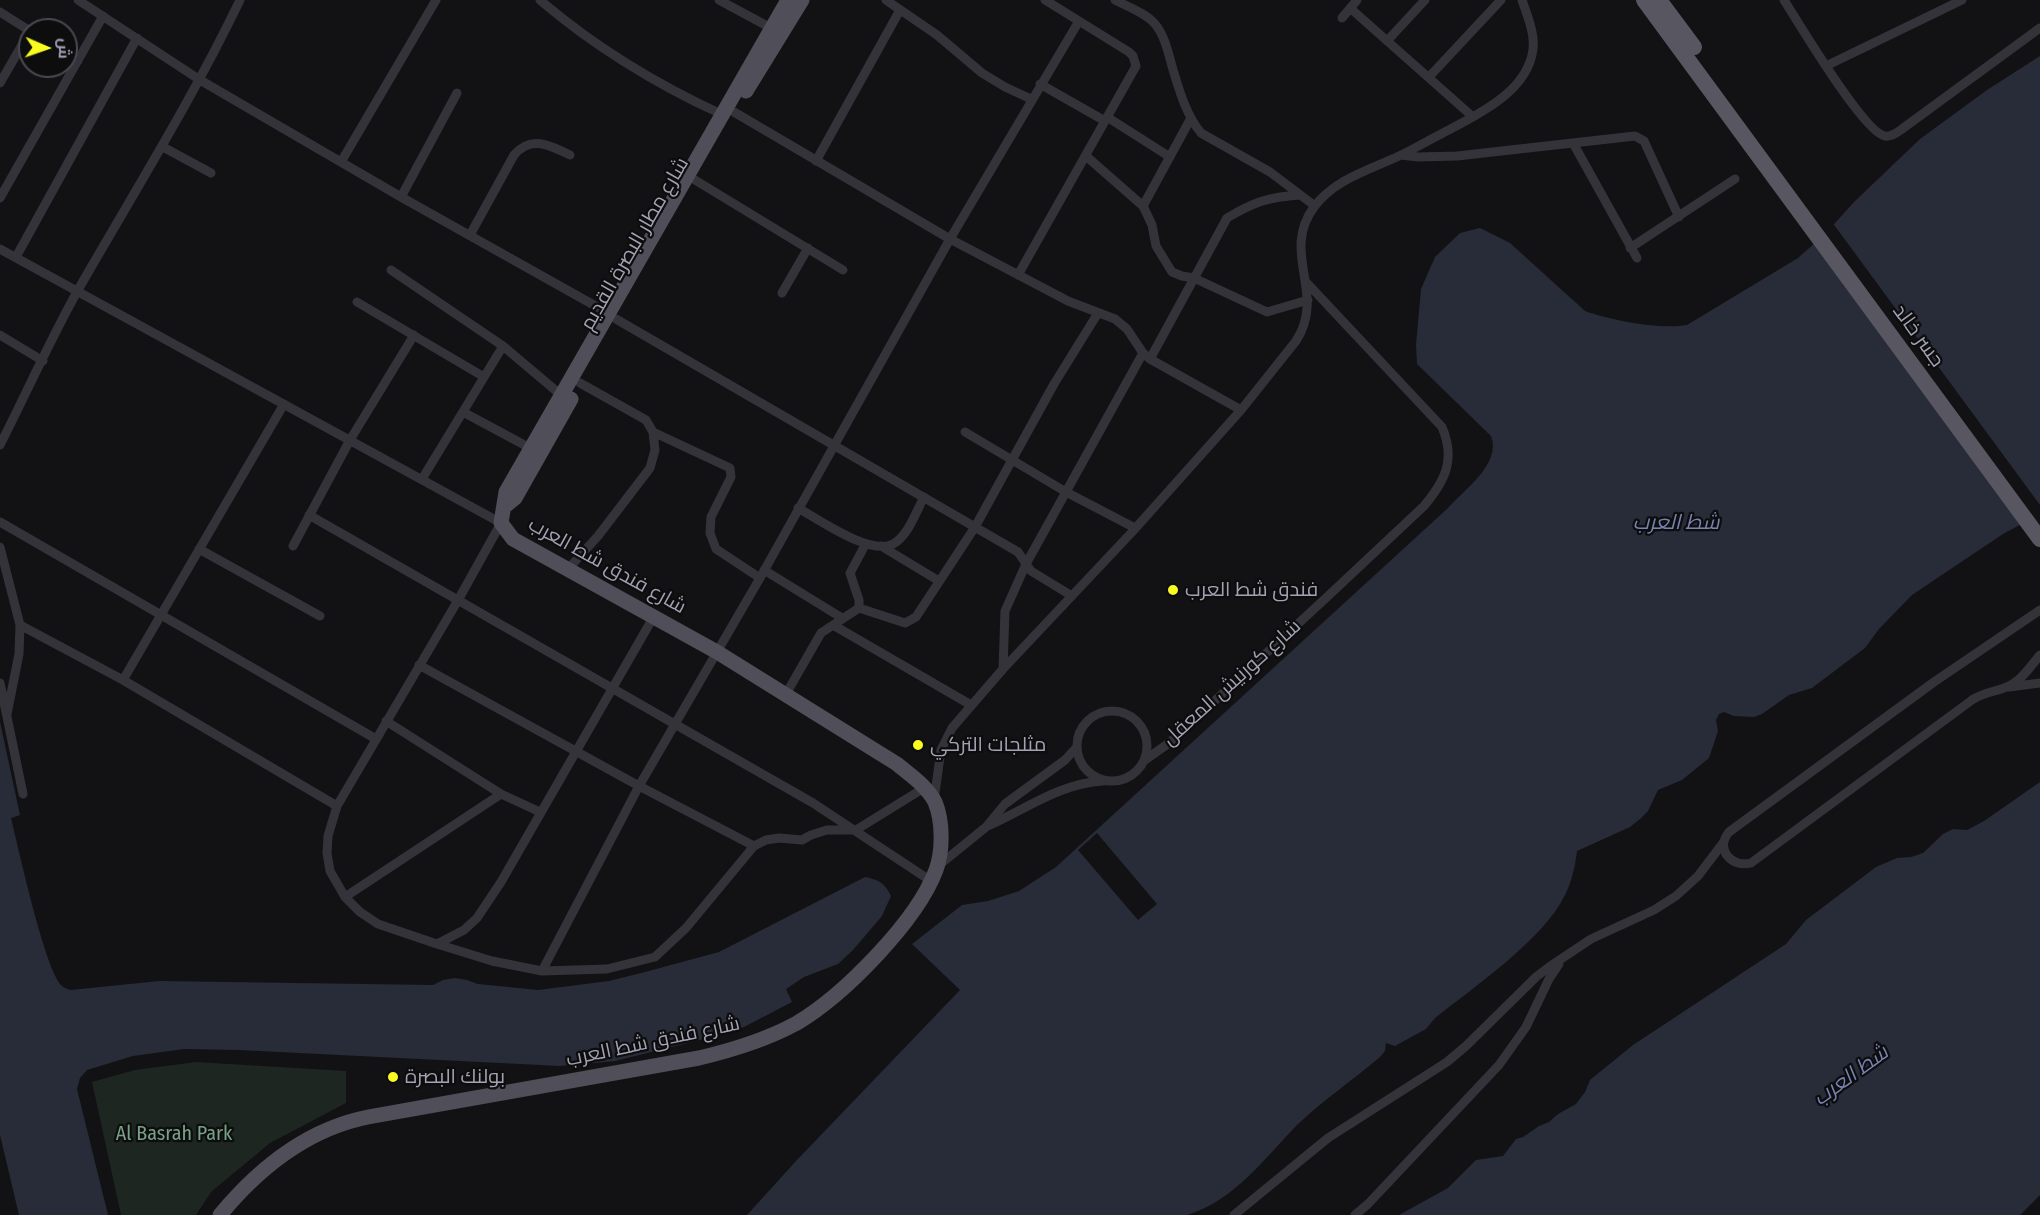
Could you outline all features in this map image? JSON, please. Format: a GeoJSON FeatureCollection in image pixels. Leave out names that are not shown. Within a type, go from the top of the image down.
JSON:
{"type":"FeatureCollection","features":[{"type":"Feature","properties":{"kind":"highway"},"geometry":{"type":"LineString","coordinates":[[1644,0],[1673,27]]}},
{"type":"Feature","properties":{"kind":"highway"},"geometry":{"type":"LineString","coordinates":[[1659,0],[1673,27],[1766,155]]}},
{"type":"Feature","properties":{"kind":"highway","name":"جسر خالد"},"geometry":{"type":"LineString","coordinates":[[1766,155],[2040,520]]}},
{"type":"Feature","properties":{"kind":"highway","name":"جسر خالد"},"geometry":{"type":"LineString","coordinates":[[1766,155],[2040,539]]}},
{"type":"Feature","properties":{"kind":"main road","name":"شارع مطار البصرة القديم"},"geometry":{"type":"LineString","coordinates":[[501,523],[506,492],[530,448],[695,180],[771,28],[788,0]]}},
{"type":"Feature","properties":{"kind":"main road","name":"شارع مطار البصرة القديم"},"geometry":{"type":"LineString","coordinates":[[504,507],[515,498],[580,382],[612,316],[728,113],[802,0]]}},
{"type":"Feature","properties":{"kind":"main road","name":"شارع فندق شط العرب"},"geometry":{"type":"LineString","coordinates":[[220,1215],[241,1190],[278,1158],[297,1145],[346,1122],[699,1058],[731,1050],[778,1033],[818,1009],[850,982],[919,903],[934,874],[940,833],[938,810],[934,800],[924,788],[897,764],[717,652],[513,539],[501,523]]}},
{"type":"Feature","properties":{"kind":"street"},"geometry":{"type":"LineString","coordinates":[[78,0],[200,80],[1018,552],[1030,571],[1072,596]]}},
{"type":"Feature","properties":{"kind":"street"},"geometry":{"type":"LineString","coordinates":[[0,445],[3,433],[43,361],[77,292],[163,147],[240,0]]}},
{"type":"Feature","properties":{"kind":"street"},"geometry":{"type":"LineString","coordinates":[[341,162],[436,0]]}},
{"type":"Feature","properties":{"kind":"street"},"geometry":{"type":"LineString","coordinates":[[540,0],[573,27],[644,75],[685,98],[728,113],[1018,275],[1068,301],[1115,319],[1121,323],[1147,356],[1241,410]]}},
{"type":"Feature","properties":{"kind":"street"},"geometry":{"type":"LineString","coordinates":[[720,0],[771,28]]}},
{"type":"Feature","properties":{"kind":"street"},"geometry":{"type":"LineString","coordinates":[[886,0],[937,35],[982,73],[1031,99]]}},
{"type":"Feature","properties":{"kind":"street"},"geometry":{"type":"LineString","coordinates":[[1018,275],[1134,71],[1136,60],[1129,52],[1045,0]]}},
{"type":"Feature","properties":{"kind":"street"},"geometry":{"type":"LineString","coordinates":[[1115,0],[1146,17],[1155,24],[1163,36],[1182,96],[1191,118],[1201,133],[1270,172],[1314,206]]}},
{"type":"Feature","properties":{"kind":"street"},"geometry":{"type":"LineString","coordinates":[[1342,18],[1357,0]]}},
{"type":"Feature","properties":{"kind":"street"},"geometry":{"type":"LineString","coordinates":[[1387,40],[1425,0]]}},
{"type":"Feature","properties":{"kind":"street"},"geometry":{"type":"LineString","coordinates":[[1429,77],[1501,0]]}},
{"type":"Feature","properties":{"kind":"street"},"geometry":{"type":"LineString","coordinates":[[934,800],[938,764],[945,740],[971,705],[1136,528],[1241,410],[1302,333],[1307,316],[1308,300],[1299,243],[1307,218],[1314,206],[1346,179],[1401,155],[1473,117],[1513,88],[1529,62],[1533,48],[1532,34],[1522,0]]}},
{"type":"Feature","properties":{"kind":"street"},"geometry":{"type":"LineString","coordinates":[[1784,0],[1856,108],[1878,133],[1885,136],[1892,135],[2040,28]]}},
{"type":"Feature","properties":{"kind":"street"},"geometry":{"type":"LineString","coordinates":[[1826,66],[1956,1]]}},
{"type":"Feature","properties":{"kind":"street"},"geometry":{"type":"LineString","coordinates":[[1350,8],[1473,117]]}},
{"type":"Feature","properties":{"kind":"street"},"geometry":{"type":"LineString","coordinates":[[816,161],[900,10]]}},
{"type":"Feature","properties":{"kind":"street"},"geometry":{"type":"LineString","coordinates":[[0,12],[18,23]]}},
{"type":"Feature","properties":{"kind":"street"},"geometry":{"type":"LineString","coordinates":[[78,61],[103,16]]}},
{"type":"Feature","properties":{"kind":"street"},"geometry":{"type":"LineString","coordinates":[[542,971],[639,786],[835,446],[950,238],[1079,21]]}},
{"type":"Feature","properties":{"kind":"street"},"geometry":{"type":"LineString","coordinates":[[16,257],[136,38]]}},
{"type":"Feature","properties":{"kind":"street"},"geometry":{"type":"LineString","coordinates":[[0,83],[18,52]]}},
{"type":"Feature","properties":{"kind":"street"},"geometry":{"type":"LineString","coordinates":[[0,198],[68,78]]}},
{"type":"Feature","properties":{"kind":"street"},"geometry":{"type":"LineString","coordinates":[[1040,84],[1170,157]]}},
{"type":"Feature","properties":{"kind":"street"},"geometry":{"type":"LineString","coordinates":[[401,197],[457,93]]}},
{"type":"Feature","properties":{"kind":"street"},"geometry":{"type":"LineString","coordinates":[[1143,206],[1191,118]]}},
{"type":"Feature","properties":{"kind":"street"},"geometry":{"type":"LineString","coordinates":[[1401,155],[1457,156],[1630,136],[1640,138],[1646,145],[1679,217]]}},
{"type":"Feature","properties":{"kind":"street"},"geometry":{"type":"LineString","coordinates":[[470,236],[514,155],[522,147],[538,142],[570,154]]}},
{"type":"Feature","properties":{"kind":"street"},"geometry":{"type":"LineString","coordinates":[[1573,143],[1637,258]]}},
{"type":"Feature","properties":{"kind":"street"},"geometry":{"type":"LineString","coordinates":[[163,147],[211,173]]}},
{"type":"Feature","properties":{"kind":"street"},"geometry":{"type":"LineString","coordinates":[[1086,156],[1143,206],[1152,225],[1156,246],[1172,272],[1194,278],[1267,312],[1308,300]]}},
{"type":"Feature","properties":{"kind":"street"},"geometry":{"type":"LineString","coordinates":[[1630,248],[1735,179]]}},
{"type":"Feature","properties":{"kind":"street"},"geometry":{"type":"LineString","coordinates":[[695,180],[843,270]]}},
{"type":"Feature","properties":{"kind":"street"},"geometry":{"type":"LineString","coordinates":[[1003,669],[1005,611],[1026,564],[1227,218],[1249,205],[1274,196],[1300,195]]}},
{"type":"Feature","properties":{"kind":"street"},"geometry":{"type":"LineString","coordinates":[[782,293],[808,248]]}},
{"type":"Feature","properties":{"kind":"street"},"geometry":{"type":"LineString","coordinates":[[0,249],[501,523],[337,806],[328,836],[327,853],[330,871],[345,897],[360,912],[378,924],[492,961],[542,971],[606,969],[655,957],[686,928],[754,846],[765,840],[779,838],[802,840],[827,830],[856,830],[924,788]]}},
{"type":"Feature","properties":{"kind":"street"},"geometry":{"type":"LineString","coordinates":[[392,270],[502,346],[561,395]]}},
{"type":"Feature","properties":{"kind":"street","name":"شارع كورنيش المعقل"},"geometry":{"type":"LineString","coordinates":[[1145,760],[1169,743],[1416,513],[1438,489],[1447,470],[1448,449],[1442,427],[1305,281]]}},
{"type":"Feature","properties":{"kind":"street"},"geometry":{"type":"LineString","coordinates":[[357,302],[484,377]]}},
{"type":"Feature","properties":{"kind":"street"},"geometry":{"type":"LineString","coordinates":[[786,694],[821,633],[842,618],[859,608],[905,623],[916,617],[975,527],[1054,384],[1098,313]]}},
{"type":"Feature","properties":{"kind":"street"},"geometry":{"type":"LineString","coordinates":[[0,335],[43,361]]}},
{"type":"Feature","properties":{"kind":"street"},"geometry":{"type":"LineString","coordinates":[[293,546],[350,440],[414,335]]}},
{"type":"Feature","properties":{"kind":"street"},"geometry":{"type":"LineString","coordinates":[[422,479],[502,346]]}},
{"type":"Feature","properties":{"kind":"street"},"geometry":{"type":"LineString","coordinates":[[569,568],[598,536],[650,468],[655,450],[653,432],[646,420],[580,382]]}},
{"type":"Feature","properties":{"kind":"street"},"geometry":{"type":"LineString","coordinates":[[123,680],[284,404]]}},
{"type":"Feature","properties":{"kind":"street"},"geometry":{"type":"LineString","coordinates":[[463,412],[530,448]]}},
{"type":"Feature","properties":{"kind":"street"},"geometry":{"type":"LineString","coordinates":[[653,432],[730,468],[731,477],[711,517],[710,533],[716,549],[842,618]]}},
{"type":"Feature","properties":{"kind":"street"},"geometry":{"type":"LineString","coordinates":[[965,432],[1066,492],[1136,528]]}},
{"type":"Feature","properties":{"kind":"street"},"geometry":{"type":"LineString","coordinates":[[798,508],[865,545],[881,546],[892,545],[903,535],[924,498]]}},
{"type":"Feature","properties":{"kind":"street"},"geometry":{"type":"LineString","coordinates":[[309,515],[934,874],[986,827],[1005,804],[1065,760],[1077,747]]}},
{"type":"Feature","properties":{"kind":"street"},"geometry":{"type":"LineString","coordinates":[[0,522],[376,739]]}},
{"type":"Feature","properties":{"kind":"street"},"geometry":{"type":"LineString","coordinates":[[859,608],[859,600],[850,573],[865,545]]}},
{"type":"Feature","properties":{"kind":"street"},"geometry":{"type":"LineString","coordinates":[[881,546],[939,581]]}},
{"type":"Feature","properties":{"kind":"street"},"geometry":{"type":"LineString","coordinates":[[0,548],[20,625],[19,654],[7,714]]}},
{"type":"Feature","properties":{"kind":"street"},"geometry":{"type":"LineString","coordinates":[[199,549],[320,616]]}},
{"type":"Feature","properties":{"kind":"street"},"geometry":{"type":"LineString","coordinates":[[1234,1215],[1328,1138],[1448,1062],[1536,977],[1591,939],[1654,910],[1676,896],[1698,876],[1729,832],[1934,682],[2040,610]]}},
{"type":"Feature","properties":{"kind":"street"},"geometry":{"type":"LineString","coordinates":[[437,944],[464,930],[477,918],[501,882],[654,616]]}},
{"type":"Feature","properties":{"kind":"street"},"geometry":{"type":"LineString","coordinates":[[20,625],[123,680],[337,806]]}},
{"type":"Feature","properties":{"kind":"street"},"geometry":{"type":"LineString","coordinates":[[833,625],[971,705]]}},
{"type":"Feature","properties":{"kind":"street"},"geometry":{"type":"LineString","coordinates":[[2007,688],[2022,677],[2040,655]]}},
{"type":"Feature","properties":{"kind":"street"},"geometry":{"type":"LineString","coordinates":[[419,665],[639,786],[754,846]]}},
{"type":"Feature","properties":{"kind":"street"},"geometry":{"type":"LineString","coordinates":[[0,683],[23,794]]}},
{"type":"Feature","properties":{"kind":"street"},"geometry":{"type":"LineString","coordinates":[[1723,843],[1726,855],[1731,861],[1739,865],[1751,863],[1971,700],[1983,694],[2007,688],[2040,683]]}},
{"type":"Feature","properties":{"kind":"street"},"geometry":{"type":"LineString","coordinates":[[986,827],[1067,788],[1087,782],[1106,781],[1125,779],[1140,768],[1147,750],[1144,731],[1131,717],[1114,711],[1104,712],[1087,721],[1078,738],[1078,757],[1089,773],[1106,781]]}},
{"type":"Feature","properties":{"kind":"street"},"geometry":{"type":"LineString","coordinates":[[386,721],[501,794],[540,812]]}},
{"type":"Feature","properties":{"kind":"street"},"geometry":{"type":"LineString","coordinates":[[345,897],[501,794]]}},
{"type":"Feature","properties":{"kind":"street"},"geometry":{"type":"LineString","coordinates":[[1354,1215],[1388,1184],[1499,1065],[1526,1027],[1549,979],[1564,957]]}},
{"type":"Feature","properties":{"kind":"green space","name":"Al Basrah Park"},"geometry":{"type":"Polygon","coordinates":[[[196,1062],[346,1071],[346,1103],[270,1143],[211,1192],[196,1215],[121,1215],[92,1082],[135,1070],[196,1062]]]}},
{"type":"Feature","properties":{"kind":"water","name":"شط العرب"},"geometry":{"type":"Polygon","coordinates":[[[2040,56],[2040,514],[2003,534],[1912,595],[1879,629],[1865,648],[1812,688],[1789,695],[1754,717],[1734,716],[1724,712],[1719,714],[1716,720],[1718,731],[1709,758],[1682,780],[1658,790],[1648,811],[1630,827],[1577,851],[1573,874],[1565,895],[1555,912],[1525,945],[1435,1018],[1426,1029],[1395,1046],[1386,1043],[1385,1051],[1380,1057],[1297,1125],[1247,1178],[1204,1209],[1187,1215],[747,1215],[960,990],[912,944],[962,905],[988,901],[1019,891],[1056,867],[1448,508],[1480,475],[1491,456],[1493,446],[1491,436],[1417,364],[1416,345],[1421,289],[1435,257],[1460,233],[1480,228],[1510,243],[1585,311],[1635,323],[1663,326],[1687,325],[1798,258],[1920,139],[1987,90],[2040,56]]]}},
{"type":"Feature","properties":{"kind":"water"},"geometry":{"type":"Polygon","coordinates":[[[0,722],[20,815],[11,818],[40,934],[55,976],[62,986],[71,990],[159,981],[433,985],[455,978],[478,984],[538,990],[609,981],[719,952],[865,877],[881,883],[891,896],[882,916],[838,964],[804,977],[786,989],[792,1002],[744,1027],[720,1035],[615,1061],[560,1066],[184,1049],[133,1056],[87,1070],[80,1078],[77,1089],[108,1215],[19,1215],[0,1135],[0,722]]]}},
{"type":"Feature","properties":{"kind":"water","name":"شط العرب"},"geometry":{"type":"Polygon","coordinates":[[[2040,782],[2040,1195],[2020,1215],[1399,1215],[1448,1188],[1476,1160],[1503,1156],[1516,1139],[1549,1122],[1576,1104],[1590,1080],[1633,1045],[1786,944],[1806,920],[1876,867],[1897,858],[1923,853],[1943,834],[1953,829],[1967,830],[1984,821],[2040,782]]]}},
{"type":"Feature","properties":{"kind":"pier"},"geometry":{"type":"Polygon","coordinates":[[[1832,222],[2040,505],[2040,518],[2022,527],[1812,241],[1832,222]]]}},
{"type":"Feature","properties":{"kind":"pier"},"geometry":{"type":"Polygon","coordinates":[[[1097,833],[1157,904],[1138,920],[1078,850],[1097,833]]]}},
{"type":"Feature","properties":{"kind":"place","name":"فندق شط العرب"},"geometry":{"type":"Point","coordinates":[1173,590]}},
{"type":"Feature","properties":{"kind":"place","name":"مثلجات التركي"},"geometry":{"type":"Point","coordinates":[918,745]}},
{"type":"Feature","properties":{"kind":"place","name":"بولنك البصرة"},"geometry":{"type":"Point","coordinates":[393,1077]}}]}
